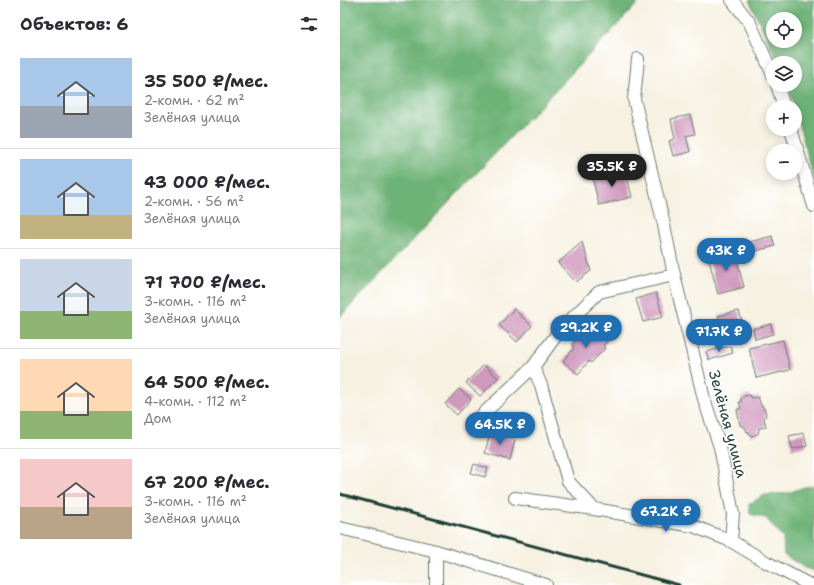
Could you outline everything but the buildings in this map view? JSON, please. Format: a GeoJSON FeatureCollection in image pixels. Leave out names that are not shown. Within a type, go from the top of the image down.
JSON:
{"type":"FeatureCollection","features":[{"type":"Feature","properties":{"kind":"street"},"geometry":{"type":"LineString","coordinates":[[732,0],[750,23],[766,59]]}},
{"type":"Feature","properties":{"kind":"street","name":"Зелёная улица"},"geometry":{"type":"LineString","coordinates":[[638,59],[634,99],[704,399],[720,447],[733,514],[731,541]]}},
{"type":"Feature","properties":{"kind":"street"},"geometry":{"type":"LineString","coordinates":[[793,136],[814,206]]}},
{"type":"Feature","properties":{"kind":"street"},"geometry":{"type":"LineString","coordinates":[[482,415],[533,367],[560,330],[599,292],[674,275]]}},
{"type":"Feature","properties":{"kind":"street"},"geometry":{"type":"LineString","coordinates":[[533,367],[541,384],[568,481],[594,509]]}},
{"type":"Feature","properties":{"kind":"street"},"geometry":{"type":"LineString","coordinates":[[515,498],[594,509],[694,526],[731,541],[766,562],[810,585]]}},
{"type":"Feature","properties":{"kind":"street"},"geometry":{"type":"LineString","coordinates":[[340,528],[436,551],[546,585]]}},
{"type":"Feature","properties":{"kind":"street"},"geometry":{"type":"LineString","coordinates":[[436,551],[436,585]]}},
{"type":"Feature","properties":{"kind":"green space"},"geometry":{"type":"Polygon","coordinates":[[[340,0],[641,0],[340,317],[340,0]]]}},
{"type":"Feature","properties":{"kind":"green space"},"geometry":{"type":"Polygon","coordinates":[[[749,0],[814,0],[814,179],[802,136],[802,100],[792,100],[790,92],[802,92],[802,56],[776,56],[772,48],[802,48],[802,12],[766,12],[766,36],[749,0]]]}},
{"type":"Feature","properties":{"kind":"green space"},"geometry":{"type":"Polygon","coordinates":[[[814,486],[814,571],[805,568],[784,555],[783,538],[766,518],[750,514],[749,504],[765,495],[788,493],[804,487],[814,486]]]}},
{"type":"Feature","properties":{"kind":"railway"},"geometry":{"type":"LineString","coordinates":[[340,494],[679,585]]}}]}
